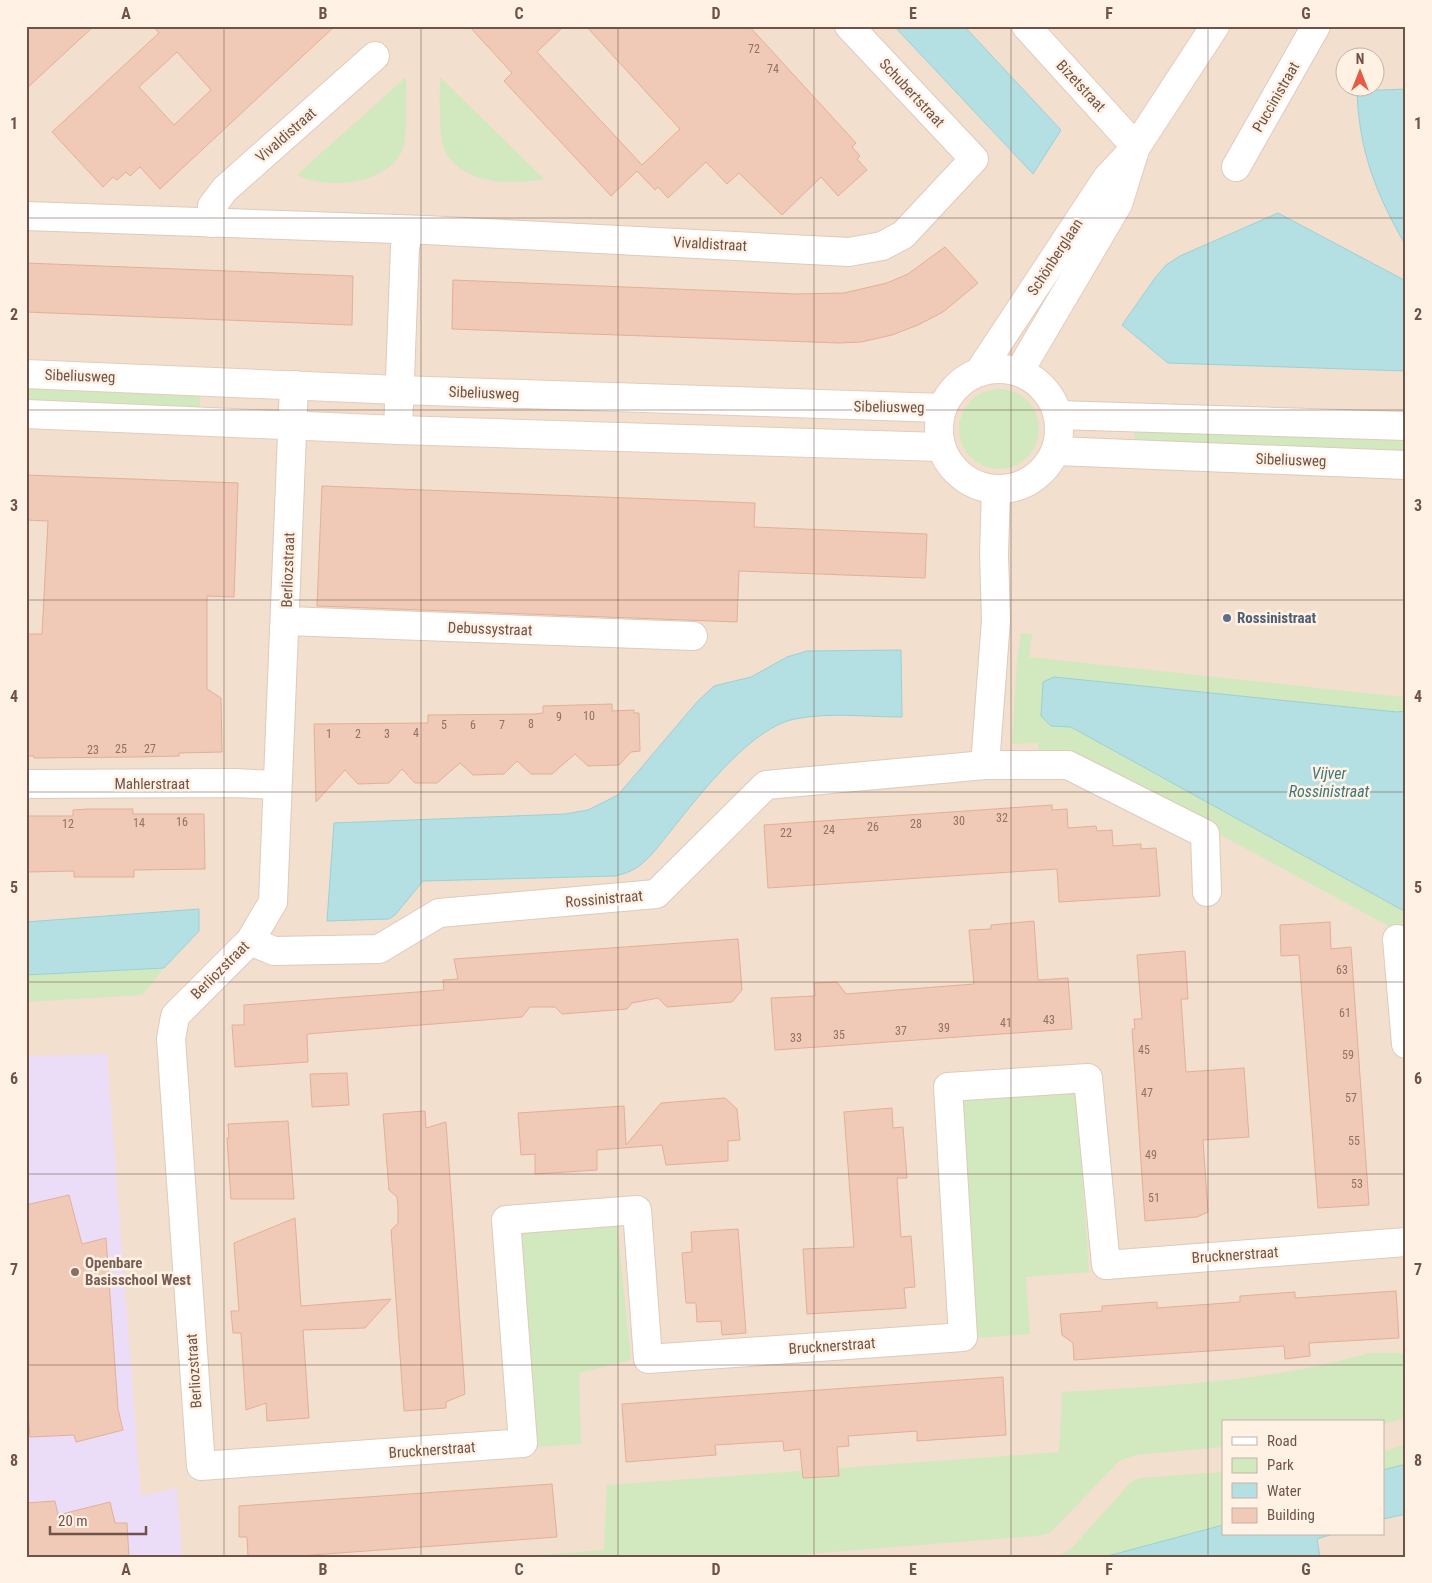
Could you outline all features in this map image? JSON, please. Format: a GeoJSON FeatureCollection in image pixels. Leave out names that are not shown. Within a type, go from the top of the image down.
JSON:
{"type":"FeatureCollection","features":[{"type":"Feature","properties":{"kind":"street","name":"Schubertstraat"},"geometry":{"type":"LineString","coordinates":[[849,26],[974,159]]}},
{"type":"Feature","properties":{"kind":"street","name":"Bizetstraat"},"geometry":{"type":"LineString","coordinates":[[1026,26],[1136,147]]}},
{"type":"Feature","properties":{"kind":"street","name":"Schönberglaan"},"geometry":{"type":"LineString","coordinates":[[979,372],[1106,178],[1136,147],[1215,26]]}},
{"type":"Feature","properties":{"kind":"street","name":"Puccinistraat"},"geometry":{"type":"LineString","coordinates":[[1236,167],[1316,26]]}},
{"type":"Feature","properties":{"kind":"street","name":"Vivaldistraat"},"geometry":{"type":"LineString","coordinates":[[211,223],[212,206],[225,189],[376,56]]}},
{"type":"Feature","properties":{"kind":"street","name":"Schönberglaan"},"geometry":{"type":"LineString","coordinates":[[1019,372],[1118,204],[1136,147]]}},
{"type":"Feature","properties":{"kind":"street","name":"Vivaldistraat"},"geometry":{"type":"LineString","coordinates":[[26,216],[409,231],[426,230],[849,252],[882,246],[903,235],[974,159]]}},
{"type":"Feature","properties":{"kind":"street"},"geometry":{"type":"LineString","coordinates":[[398,430],[406,247],[409,231]]}},
{"type":"Feature","properties":{"kind":"street"},"geometry":{"type":"LineString","coordinates":[[996,369],[1019,372],[1042,386],[1050,397],[1058,415],[1059,432],[1056,450],[1042,471],[1026,483],[996,489],[967,480],[946,459],[941,447],[939,422],[942,408],[956,387],[979,372],[996,369]]}},
{"type":"Feature","properties":{"kind":"street","name":"Sibeliusweg"},"geometry":{"type":"LineString","coordinates":[[26,374],[399,390],[942,408]]}},
{"type":"Feature","properties":{"kind":"street","name":"Berliozstraat"},"geometry":{"type":"LineString","coordinates":[[201,1466],[171,1039],[175,1016],[250,941],[273,902],[286,621],[294,384]]}},
{"type":"Feature","properties":{"kind":"street"},"geometry":{"type":"LineString","coordinates":[[26,414],[398,430],[941,447]]}},
{"type":"Feature","properties":{"kind":"street"},"geometry":{"type":"LineString","coordinates":[[1058,415],[1406,426]]}},
{"type":"Feature","properties":{"kind":"street","name":"Sibeliusweg"},"geometry":{"type":"LineString","coordinates":[[1056,450],[1406,465]]}},
{"type":"Feature","properties":{"kind":"street"},"geometry":{"type":"LineString","coordinates":[[985,765],[996,620],[994,554],[996,489]]}},
{"type":"Feature","properties":{"kind":"street","name":"Debussystraat"},"geometry":{"type":"LineString","coordinates":[[286,621],[693,636]]}},
{"type":"Feature","properties":{"kind":"street","name":"Rossinistraat"},"geometry":{"type":"LineString","coordinates":[[250,941],[274,951],[379,949],[439,913],[656,894],[766,785],[985,765],[1068,765],[1205,834],[1207,892]]}},
{"type":"Feature","properties":{"kind":"street","name":"Mahlerstraat"},"geometry":{"type":"LineString","coordinates":[[26,784],[234,783],[277,785]]}},
{"type":"Feature","properties":{"kind":"street"},"geometry":{"type":"LineString","coordinates":[[1398,939],[1406,1044]]}},
{"type":"Feature","properties":{"kind":"street","name":"Brucknerstraat"},"geometry":{"type":"LineString","coordinates":[[201,1466],[523,1443],[506,1220],[636,1210],[648,1359],[963,1337],[948,1087],[1088,1078],[1106,1266],[1406,1242]]}},
{"type":"Feature","properties":{"kind":"shaded area"},"geometry":{"type":"Polygon","coordinates":[[[26,26],[1406,26],[1406,1557],[26,1557],[26,26]]]}},
{"type":"Feature","properties":{"kind":"shaded area","name":"Openbare Basisschool West"},"geometry":{"type":"Polygon","coordinates":[[[107,1054],[141,1496],[177,1488],[182,1557],[26,1557],[26,1056],[107,1054]]]}},
{"type":"Feature","properties":{"kind":"green space"},"geometry":{"type":"Polygon","coordinates":[[[406,77],[404,145],[394,162],[383,171],[355,181],[324,182],[310,180],[297,175],[406,77]]]}},
{"type":"Feature","properties":{"kind":"green space"},"geometry":{"type":"Polygon","coordinates":[[[440,77],[544,179],[518,182],[490,180],[477,177],[455,164],[443,147],[440,116],[440,77]]]}},
{"type":"Feature","properties":{"kind":"green space"},"geometry":{"type":"Polygon","coordinates":[[[26,387],[200,393],[200,410],[26,403],[26,387]]]}},
{"type":"Feature","properties":{"kind":"green space"},"geometry":{"type":"Polygon","coordinates":[[[991,389],[1007,389],[1028,400],[1039,421],[1039,437],[1028,458],[1007,469],[991,469],[977,463],[965,451],[959,437],[959,421],[965,407],[977,395],[991,389]]]}},
{"type":"Feature","properties":{"kind":"green space"},"geometry":{"type":"Polygon","coordinates":[[[1135,424],[1406,435],[1406,456],[1134,446],[1135,424]]]}},
{"type":"Feature","properties":{"kind":"green space"},"geometry":{"type":"Polygon","coordinates":[[[1021,633],[1032,634],[1029,657],[1402,697],[1406,670],[1406,711],[1397,712],[1054,677],[1043,682],[1041,716],[1051,726],[1071,727],[1404,910],[1406,912],[1406,944],[1405,935],[1075,756],[1039,756],[1038,743],[1012,744],[1017,661],[1021,633]]]}},
{"type":"Feature","properties":{"kind":"green space"},"geometry":{"type":"Polygon","coordinates":[[[164,968],[142,995],[26,1002],[26,975],[164,968]]]}},
{"type":"Feature","properties":{"kind":"green space"},"geometry":{"type":"Polygon","coordinates":[[[1076,1087],[1089,1272],[1026,1277],[1030,1334],[978,1338],[961,1095],[1076,1087]]]}},
{"type":"Feature","properties":{"kind":"green space"},"geometry":{"type":"Polygon","coordinates":[[[617,1226],[631,1360],[579,1373],[581,1444],[534,1447],[521,1233],[617,1226]]]}},
{"type":"Feature","properties":{"kind":"green space"},"geometry":{"type":"Polygon","coordinates":[[[1369,1353],[1406,1353],[1406,1418],[1384,1424],[1384,1420],[1222,1420],[1222,1447],[1135,1455],[1119,1461],[1050,1533],[1035,1536],[769,1557],[512,1557],[604,1550],[607,1485],[1059,1452],[1062,1392],[1178,1385],[1256,1377],[1332,1363],[1369,1353]]]}},
{"type":"Feature","properties":{"kind":"green space"},"geometry":{"type":"Polygon","coordinates":[[[1406,1444],[1406,1464],[1384,1470],[1384,1452],[1406,1444]]]}},
{"type":"Feature","properties":{"kind":"green space"},"geometry":{"type":"Polygon","coordinates":[[[1222,1472],[1222,1525],[1104,1557],[1057,1557],[1071,1549],[1131,1482],[1139,1478],[1222,1472]]]}},
{"type":"Feature","properties":{"kind":"water"},"geometry":{"type":"Polygon","coordinates":[[[894,26],[964,26],[1061,130],[1033,174],[894,26]]]}},
{"type":"Feature","properties":{"kind":"water"},"geometry":{"type":"Polygon","coordinates":[[[1406,89],[1406,246],[1386,208],[1371,172],[1365,153],[1358,113],[1357,98],[1384,98],[1384,90],[1406,89]]]}},
{"type":"Feature","properties":{"kind":"water"},"geometry":{"type":"Polygon","coordinates":[[[1278,213],[1406,281],[1406,371],[1168,363],[1122,325],[1166,265],[1180,256],[1278,213]]]}},
{"type":"Feature","properties":{"kind":"water"},"geometry":{"type":"Polygon","coordinates":[[[901,650],[902,717],[821,716],[795,719],[776,726],[756,739],[736,756],[698,797],[652,854],[640,866],[631,871],[615,876],[423,881],[395,915],[389,919],[327,921],[334,823],[565,814],[588,810],[618,795],[697,702],[714,686],[751,677],[787,657],[807,651],[901,650]]]}},
{"type":"Feature","properties":{"kind":"water","name":"Vijver Rossinistraat"},"geometry":{"type":"Polygon","coordinates":[[[1054,677],[1397,712],[1406,711],[1406,912],[1071,727],[1051,726],[1041,716],[1043,682],[1054,677]]]}},
{"type":"Feature","properties":{"kind":"water"},"geometry":{"type":"Polygon","coordinates":[[[199,909],[199,931],[164,968],[26,975],[26,922],[199,909]]]}},
{"type":"Feature","properties":{"kind":"water"},"geometry":{"type":"Polygon","coordinates":[[[1406,1464],[1406,1514],[1384,1519],[1384,1470],[1406,1464]]]}},
{"type":"Feature","properties":{"kind":"water"},"geometry":{"type":"Polygon","coordinates":[[[1222,1525],[1222,1536],[1327,1536],[1317,1539],[1320,1557],[1104,1557],[1222,1525]]]}},
{"type":"Feature","properties":{"kind":"building"},"geometry":{"type":"Polygon","coordinates":[[[26,26],[94,26],[26,89],[26,26]]]}},
{"type":"Feature","properties":{"kind":"building"},"geometry":{"type":"Polygon","coordinates":[[[153,26],[335,26],[160,189],[140,167],[130,176],[126,172],[117,180],[113,177],[103,187],[52,132],[159,33],[153,26]],[[177,52],[139,87],[174,125],[211,90],[177,52]]]}},
{"type":"Feature","properties":{"kind":"building"},"geometry":{"type":"Polygon","coordinates":[[[469,26],[564,26],[537,52],[642,165],[680,129],[586,26],[749,26],[856,143],[852,147],[860,156],[857,159],[867,170],[838,196],[821,177],[782,215],[739,173],[727,184],[706,162],[668,198],[658,187],[655,190],[637,171],[611,196],[504,81],[512,73],[469,26]]]}},
{"type":"Feature","properties":{"kind":"building"},"geometry":{"type":"Polygon","coordinates":[[[945,247],[978,283],[943,312],[918,325],[892,335],[861,342],[839,343],[452,329],[453,280],[797,294],[844,293],[887,283],[908,274],[945,247]]]}},
{"type":"Feature","properties":{"kind":"building"},"geometry":{"type":"Polygon","coordinates":[[[26,263],[353,276],[352,325],[26,312],[26,263]]]}},
{"type":"Feature","properties":{"kind":"building"},"geometry":{"type":"Polygon","coordinates":[[[26,475],[238,483],[234,597],[207,596],[207,689],[221,698],[222,752],[179,753],[179,756],[135,757],[34,758],[34,756],[26,756],[26,634],[42,634],[48,521],[26,520],[26,475]]]}},
{"type":"Feature","properties":{"kind":"building"},"geometry":{"type":"Polygon","coordinates":[[[322,486],[755,503],[754,527],[927,534],[925,578],[739,571],[737,622],[317,606],[322,486]]]}},
{"type":"Feature","properties":{"kind":"building"},"geometry":{"type":"Polygon","coordinates":[[[612,704],[612,711],[634,710],[634,713],[639,713],[640,751],[631,752],[619,765],[588,766],[575,754],[552,774],[531,774],[517,761],[504,774],[473,775],[460,763],[437,783],[415,783],[402,769],[389,783],[358,784],[345,770],[316,802],[314,724],[428,723],[428,715],[535,714],[543,713],[543,706],[612,704]]]}},
{"type":"Feature","properties":{"kind":"building"},"geometry":{"type":"Polygon","coordinates":[[[1052,805],[1052,810],[1067,809],[1068,828],[1096,826],[1097,831],[1112,830],[1113,846],[1141,844],[1141,849],[1156,848],[1160,896],[1059,902],[1057,869],[768,888],[764,825],[1052,805]]]}},
{"type":"Feature","properties":{"kind":"building"},"geometry":{"type":"Polygon","coordinates":[[[133,809],[133,814],[204,814],[205,869],[134,870],[134,877],[74,877],[74,871],[26,872],[26,816],[73,816],[73,810],[133,809]]]}},
{"type":"Feature","properties":{"kind":"building"},"geometry":{"type":"Polygon","coordinates":[[[1034,921],[1038,980],[1068,978],[1072,1029],[775,1050],[771,998],[815,996],[814,983],[837,982],[846,994],[974,984],[969,930],[991,929],[991,925],[1034,921]]]}},
{"type":"Feature","properties":{"kind":"building"},"geometry":{"type":"Polygon","coordinates":[[[1330,922],[1331,949],[1351,947],[1369,1205],[1318,1208],[1299,955],[1281,956],[1280,925],[1330,922]]]}},
{"type":"Feature","properties":{"kind":"building"},"geometry":{"type":"Polygon","coordinates":[[[738,939],[742,990],[732,1002],[667,1007],[658,998],[632,1003],[627,1009],[562,1014],[555,1007],[530,1007],[522,1017],[307,1034],[308,1062],[235,1067],[232,1025],[244,1025],[244,1005],[444,990],[443,980],[458,979],[454,959],[738,939]]]}},
{"type":"Feature","properties":{"kind":"building"},"geometry":{"type":"Polygon","coordinates":[[[1185,951],[1188,999],[1181,999],[1186,1072],[1244,1068],[1249,1137],[1203,1140],[1208,1212],[1197,1217],[1145,1221],[1132,1029],[1135,1029],[1134,1019],[1142,1019],[1137,955],[1185,951]]]}},
{"type":"Feature","properties":{"kind":"building"},"geometry":{"type":"Polygon","coordinates":[[[347,1073],[349,1105],[312,1107],[310,1074],[347,1073]]]}},
{"type":"Feature","properties":{"kind":"building"},"geometry":{"type":"Polygon","coordinates":[[[725,1098],[737,1109],[740,1140],[728,1141],[728,1161],[666,1165],[662,1145],[597,1150],[597,1170],[535,1174],[535,1154],[521,1155],[518,1113],[624,1106],[626,1145],[661,1103],[725,1098]]]}},
{"type":"Feature","properties":{"kind":"building"},"geometry":{"type":"Polygon","coordinates":[[[892,1108],[893,1128],[903,1127],[907,1178],[897,1178],[901,1237],[911,1236],[915,1287],[904,1288],[906,1308],[807,1314],[803,1249],[854,1247],[844,1112],[892,1108]]]}},
{"type":"Feature","properties":{"kind":"building"},"geometry":{"type":"Polygon","coordinates":[[[425,1111],[426,1128],[446,1122],[465,1394],[446,1402],[446,1408],[404,1411],[391,1230],[398,1223],[398,1207],[397,1197],[389,1190],[383,1114],[425,1111]]]}},
{"type":"Feature","properties":{"kind":"building"},"geometry":{"type":"Polygon","coordinates":[[[288,1121],[294,1199],[231,1199],[227,1138],[229,1138],[228,1124],[288,1121]]]}},
{"type":"Feature","properties":{"kind":"building"},"geometry":{"type":"Polygon","coordinates":[[[69,1195],[82,1244],[106,1238],[118,1409],[123,1430],[76,1442],[74,1435],[30,1437],[26,1389],[26,1205],[69,1195]]]}},
{"type":"Feature","properties":{"kind":"building"},"geometry":{"type":"Polygon","coordinates":[[[295,1218],[301,1306],[391,1299],[365,1328],[303,1330],[309,1418],[267,1421],[266,1403],[246,1410],[241,1333],[233,1333],[231,1311],[239,1311],[234,1243],[295,1218]]]}},
{"type":"Feature","properties":{"kind":"building"},"geometry":{"type":"Polygon","coordinates":[[[738,1229],[746,1333],[722,1335],[721,1321],[697,1322],[696,1303],[686,1303],[682,1253],[692,1252],[691,1232],[738,1229]]]}},
{"type":"Feature","properties":{"kind":"building"},"geometry":{"type":"Polygon","coordinates":[[[1396,1291],[1399,1338],[1309,1343],[1310,1356],[1285,1359],[1284,1346],[1074,1360],[1073,1343],[1062,1335],[1060,1314],[1102,1311],[1102,1306],[1157,1302],[1157,1308],[1240,1302],[1240,1296],[1295,1292],[1295,1298],[1396,1291]]]}},
{"type":"Feature","properties":{"kind":"building"},"geometry":{"type":"Polygon","coordinates":[[[1003,1377],[1006,1435],[917,1441],[917,1431],[848,1436],[849,1446],[837,1447],[839,1476],[803,1478],[800,1449],[784,1451],[783,1441],[715,1445],[716,1455],[626,1462],[622,1404],[1003,1377]]]}},
{"type":"Feature","properties":{"kind":"building"},"geometry":{"type":"Polygon","coordinates":[[[552,1484],[557,1537],[285,1557],[248,1557],[247,1537],[239,1537],[239,1506],[552,1484]]]}},
{"type":"Feature","properties":{"kind":"building"},"geometry":{"type":"Polygon","coordinates":[[[55,1501],[58,1515],[110,1502],[115,1523],[127,1523],[129,1557],[26,1557],[26,1503],[55,1501]]]}},
{"type":"Feature","properties":{"kind":"place","name":"Rossinistraat"},"geometry":{"type":"Point","coordinates":[1227,618]}},
{"type":"Feature","properties":{"kind":"place","name":"Openbare Basisschool West"},"geometry":{"type":"Point","coordinates":[75,1272]}}]}
